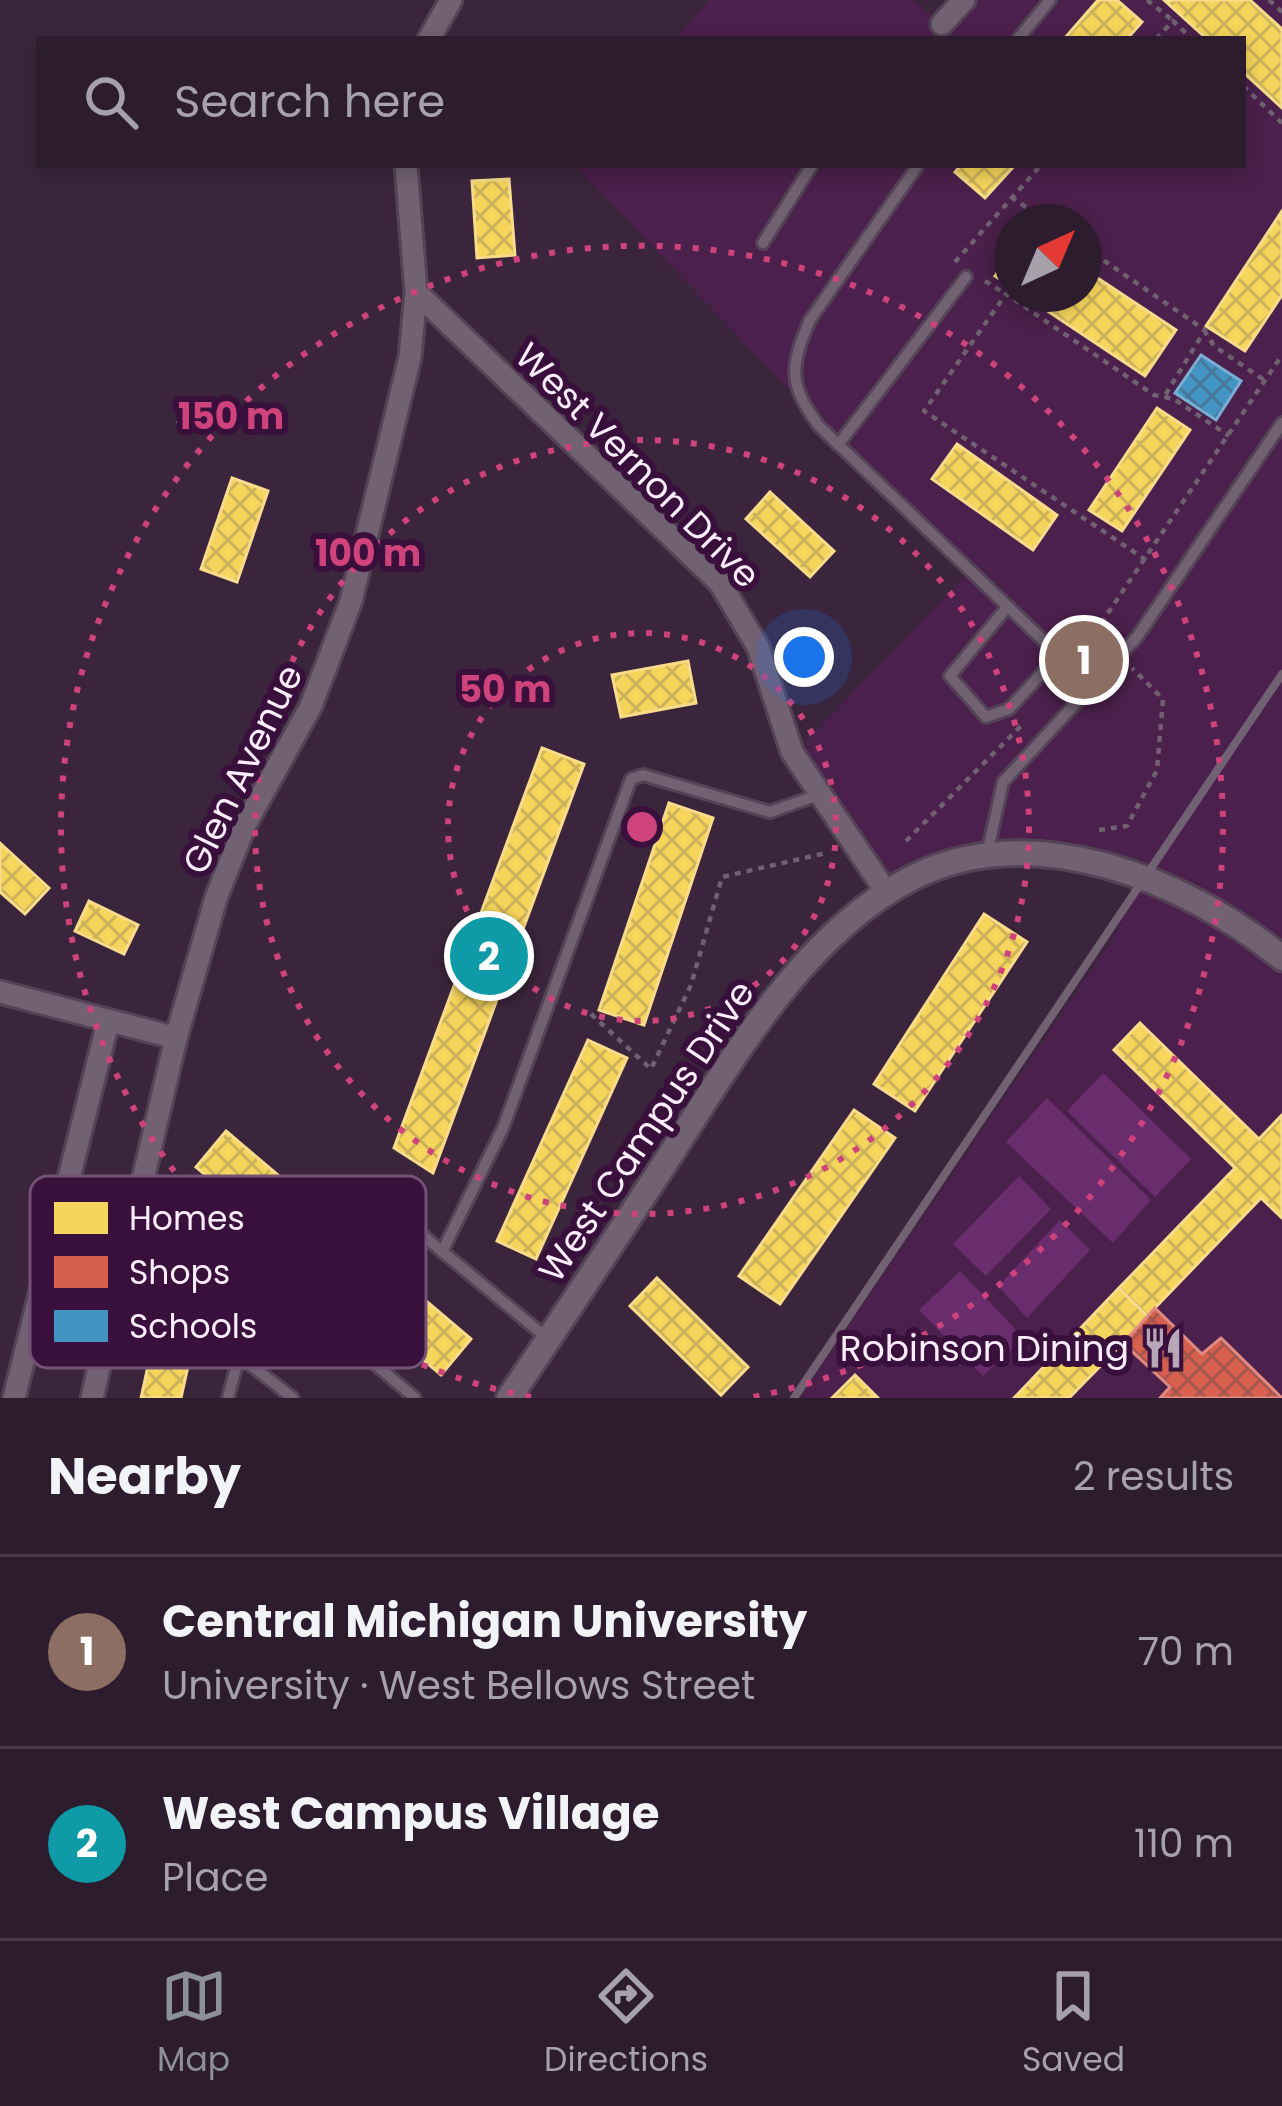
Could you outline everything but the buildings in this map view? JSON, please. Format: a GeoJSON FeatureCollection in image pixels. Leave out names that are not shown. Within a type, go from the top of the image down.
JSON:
{"type":"FeatureCollection","features":[{"type":"Feature","properties":{"kind":"street"},"geometry":{"type":"LineString","coordinates":[[431,36],[451,0]]}},
{"type":"Feature","properties":{"kind":"street"},"geometry":{"type":"LineString","coordinates":[[942,24],[964,0]]}},
{"type":"Feature","properties":{"kind":"street","name":"Glen Avenue"},"geometry":{"type":"LineString","coordinates":[[142,1176],[176,1039],[231,859],[339,640],[406,375],[416,292],[406,168]]}},
{"type":"Feature","properties":{"kind":"street","name":"West Vernon Drive"},"geometry":{"type":"LineString","coordinates":[[416,292],[720,583],[758,647],[784,733],[818,795],[887,893]]}},
{"type":"Feature","properties":{"kind":"street","name":"West Campus Drive"},"geometry":{"type":"LineString","coordinates":[[509,1398],[764,1016],[828,945],[887,893],[940,866],[986,857],[1067,860],[1145,878],[1201,902],[1282,958]]}},
{"type":"Feature","properties":{"kind":"street"},"geometry":{"type":"LineString","coordinates":[[0,992],[176,1039]]}},
{"type":"Feature","properties":{"kind":"street"},"geometry":{"type":"LineString","coordinates":[[69,1176],[107,1022]]}},
{"type":"Feature","properties":{"kind":"street"},"geometry":{"type":"LineString","coordinates":[[14,1398],[30,1333]]}},
{"type":"Feature","properties":{"kind":"street","name":"Glen Avenue"},"geometry":{"type":"LineString","coordinates":[[92,1398],[99,1368]]}},
{"type":"Feature","properties":{"kind":"lane"},"geometry":{"type":"LineString","coordinates":[[1021,36],[1051,0]]}},
{"type":"Feature","properties":{"kind":"lane"},"geometry":{"type":"LineString","coordinates":[[763,243],[810,168]]}},
{"type":"Feature","properties":{"kind":"lane"},"geometry":{"type":"LineString","coordinates":[[916,168],[810,320],[798,346],[796,395],[838,445],[1091,686]]}},
{"type":"Feature","properties":{"kind":"lane"},"geometry":{"type":"LineString","coordinates":[[838,445],[966,278]]}},
{"type":"Feature","properties":{"kind":"lane"},"geometry":{"type":"LineString","coordinates":[[986,857],[1003,782],[1118,658],[1282,423]]}},
{"type":"Feature","properties":{"kind":"lane"},"geometry":{"type":"LineString","coordinates":[[1008,606],[950,676],[986,717],[1009,709],[1059,656]]}},
{"type":"Feature","properties":{"kind":"lane"},"geometry":{"type":"LineString","coordinates":[[442,1252],[503,1128],[631,779],[643,775],[770,812],[818,795]]}},
{"type":"Feature","properties":{"kind":"lane"},"geometry":{"type":"LineString","coordinates":[[426,1239],[548,1340]]}},
{"type":"Feature","properties":{"kind":"lane"},"geometry":{"type":"LineString","coordinates":[[228,1398],[236,1368]]}},
{"type":"Feature","properties":{"kind":"lane"},"geometry":{"type":"LineString","coordinates":[[254,1368],[293,1398]]}},
{"type":"Feature","properties":{"kind":"lane"},"geometry":{"type":"LineString","coordinates":[[380,1368],[415,1398]]}},
{"type":"Feature","properties":{"kind":"path"},"geometry":{"type":"LineString","coordinates":[[1148,0],[1189,36]]}},
{"type":"Feature","properties":{"kind":"path"},"geometry":{"type":"LineString","coordinates":[[1269,0],[1282,12]]}},
{"type":"Feature","properties":{"kind":"path"},"geometry":{"type":"LineString","coordinates":[[1159,36],[1173,21]]}},
{"type":"Feature","properties":{"kind":"path"},"geometry":{"type":"LineString","coordinates":[[1246,89],[1282,123]]}},
{"type":"Feature","properties":{"kind":"path"},"geometry":{"type":"LineString","coordinates":[[1005,204],[1038,168]]}},
{"type":"Feature","properties":{"kind":"path"},"geometry":{"type":"LineString","coordinates":[[1012,197],[1022,204]]}},
{"type":"Feature","properties":{"kind":"path"},"geometry":{"type":"LineString","coordinates":[[994,216],[953,260],[994,286]]}},
{"type":"Feature","properties":{"kind":"path"},"geometry":{"type":"LineString","coordinates":[[1102,260],[1204,331],[1214,346],[1265,381]]}},
{"type":"Feature","properties":{"kind":"path"},"geometry":{"type":"LineString","coordinates":[[994,311],[924,411],[1146,560]]}},
{"type":"Feature","properties":{"kind":"path"},"geometry":{"type":"LineString","coordinates":[[1034,312],[1228,436]]}},
{"type":"Feature","properties":{"kind":"path"},"geometry":{"type":"LineString","coordinates":[[1164,397],[1204,331]]}},
{"type":"Feature","properties":{"kind":"path"},"geometry":{"type":"LineString","coordinates":[[1072,668],[1282,355]]}},
{"type":"Feature","properties":{"kind":"path"},"geometry":{"type":"LineString","coordinates":[[1099,830],[1127,826],[1157,770],[1163,735],[1159,690],[1118,658]]}},
{"type":"Feature","properties":{"kind":"path"},"geometry":{"type":"LineString","coordinates":[[906,841],[1028,719]]}},
{"type":"Feature","properties":{"kind":"path"},"geometry":{"type":"LineString","coordinates":[[591,1015],[651,1070],[691,985],[722,878],[826,853]]}},
{"type":"Feature","properties":{"kind":"shaded area"},"geometry":{"type":"Polygon","coordinates":[[[709,0],[913,0],[942,24],[964,0],[1282,0],[1282,1398],[799,1398],[1112,940],[1142,881],[1012,855],[887,893],[804,744],[966,575],[578,168],[1246,168],[1246,36],[678,36],[709,0]]]}},
{"type":"Feature","properties":{"kind":"shaded area"},"geometry":{"type":"Polygon","coordinates":[[[1103,1073],[1191,1159],[1155,1197],[1067,1111],[1103,1073]]]}},
{"type":"Feature","properties":{"kind":"shaded area"},"geometry":{"type":"Polygon","coordinates":[[[1047,1098],[1151,1200],[1113,1243],[1006,1142],[1047,1098]]]}},
{"type":"Feature","properties":{"kind":"shaded area"},"geometry":{"type":"Polygon","coordinates":[[[1019,1176],[1051,1209],[986,1276],[953,1244],[1019,1176]]]}},
{"type":"Feature","properties":{"kind":"shaded area"},"geometry":{"type":"Polygon","coordinates":[[[1060,1220],[1090,1250],[1027,1318],[998,1286],[1060,1220]]]}},
{"type":"Feature","properties":{"kind":"shaded area"},"geometry":{"type":"Polygon","coordinates":[[[960,1271],[1024,1338],[983,1376],[919,1310],[960,1271]]]}},
{"type":"Feature","properties":{"kind":"railway"},"geometry":{"type":"LineString","coordinates":[[794,1398],[1282,674]]}},
{"type":"Feature","properties":{"kind":"place","name":"Central Michigan University"},"geometry":{"type":"Point","coordinates":[1084,660]}},
{"type":"Feature","properties":{"kind":"place","name":"West Campus Village"},"geometry":{"type":"Point","coordinates":[489,956]}},
{"type":"Feature","properties":{"kind":"place","name":"Robinson Dining"},"geometry":{"type":"Point","coordinates":[1163,1348]}}]}
